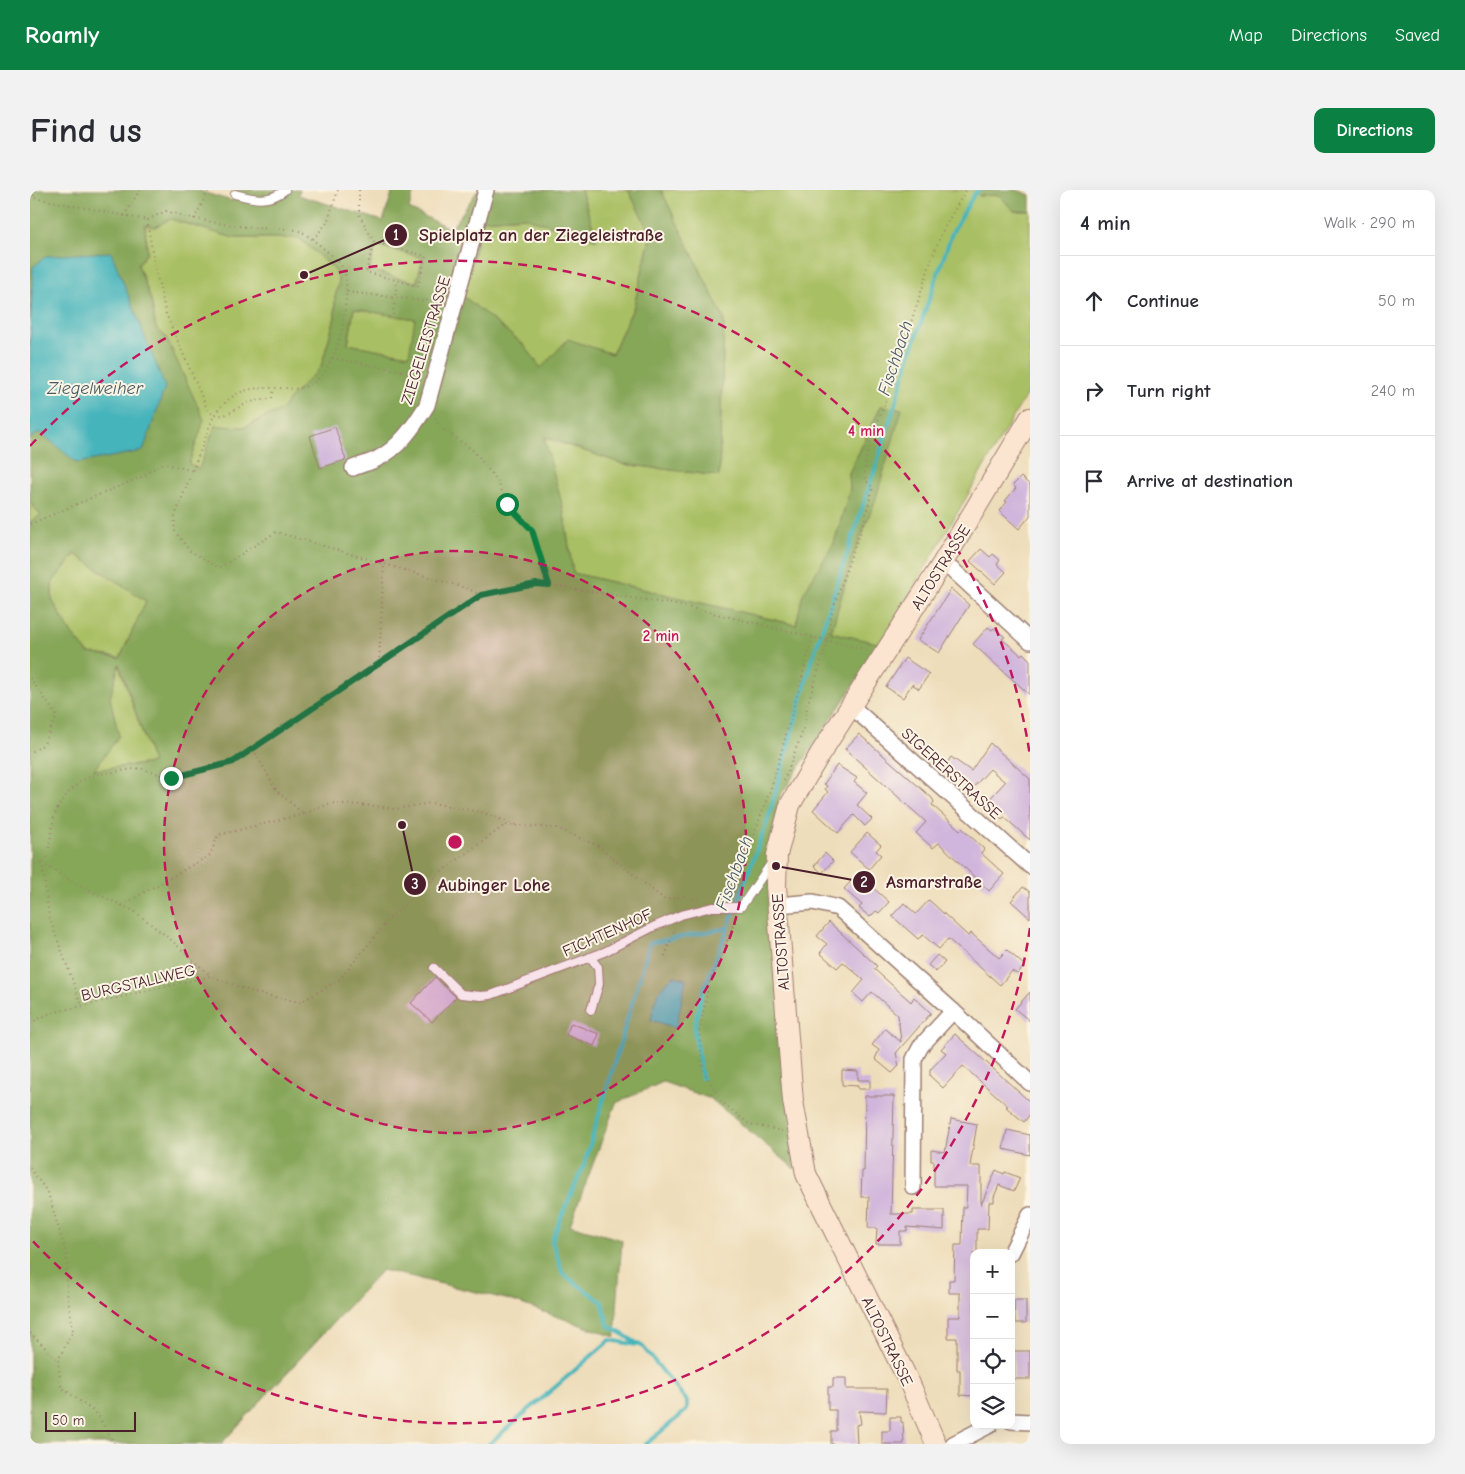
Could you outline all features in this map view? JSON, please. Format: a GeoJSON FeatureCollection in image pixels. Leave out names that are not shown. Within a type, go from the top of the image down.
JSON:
{"type":"FeatureCollection","features":[{"type":"Feature","properties":{"kind":"main road","name":"ALTOSTRASSE"},"geometry":{"type":"LineString","coordinates":[[936,1444],[910,1384],[806,1174],[792,1101],[776,886],[777,855],[790,805],[820,754],[942,564],[1030,418]]}},
{"type":"Feature","properties":{"kind":"street","name":"ZIEGELEISTRASSE"},"geometry":{"type":"LineString","coordinates":[[353,468],[377,459],[397,445],[414,427],[427,406],[486,190]]}},
{"type":"Feature","properties":{"kind":"street"},"geometry":{"type":"LineString","coordinates":[[942,564],[954,571],[1030,640]]}},
{"type":"Feature","properties":{"kind":"street","name":"SIGERERSTRASSE"},"geometry":{"type":"LineString","coordinates":[[851,706],[1030,866]]}},
{"type":"Feature","properties":{"kind":"street"},"geometry":{"type":"LineString","coordinates":[[778,905],[813,902],[838,908],[1030,1082]]}},
{"type":"Feature","properties":{"kind":"street"},"geometry":{"type":"LineString","coordinates":[[913,1187],[914,1059],[921,1046],[953,1011]]}},
{"type":"Feature","properties":{"kind":"street"},"geometry":{"type":"LineString","coordinates":[[1013,1249],[1030,1215]]}},
{"type":"Feature","properties":{"kind":"street"},"geometry":{"type":"LineString","coordinates":[[1015,1421],[1030,1422]]}},
{"type":"Feature","properties":{"kind":"street"},"geometry":{"type":"LineString","coordinates":[[953,1444],[982,1429]]}},
{"type":"Feature","properties":{"kind":"lane"},"geometry":{"type":"LineString","coordinates":[[235,194],[265,200],[285,190]]}},
{"type":"Feature","properties":{"kind":"lane"},"geometry":{"type":"LineString","coordinates":[[741,907],[777,855]]}},
{"type":"Feature","properties":{"kind":"lane","name":"FICHTENHOF"},"geometry":{"type":"LineString","coordinates":[[434,968],[461,994],[490,995],[590,957],[681,914],[712,907],[741,907]]}},
{"type":"Feature","properties":{"kind":"lane"},"geometry":{"type":"LineString","coordinates":[[590,957],[598,967],[599,984],[591,1010]]}},
{"type":"Feature","properties":{"kind":"path"},"geometry":{"type":"LineString","coordinates":[[33,190],[34,198]]}},
{"type":"Feature","properties":{"kind":"path"},"geometry":{"type":"LineString","coordinates":[[124,216],[140,190]]}},
{"type":"Feature","properties":{"kind":"path"},"geometry":{"type":"LineString","coordinates":[[194,219],[209,190]]}},
{"type":"Feature","properties":{"kind":"path"},"geometry":{"type":"LineString","coordinates":[[313,239],[327,223],[338,190]]}},
{"type":"Feature","properties":{"kind":"path"},"geometry":{"type":"LineString","coordinates":[[359,190],[359,214],[374,242],[366,272],[418,286],[426,256],[374,242]]}},
{"type":"Feature","properties":{"kind":"path"},"geometry":{"type":"LineString","coordinates":[[782,786],[806,725],[807,706],[827,640],[831,615],[852,553],[864,526],[873,487],[867,482],[864,465],[932,258],[944,230],[966,190]]}},
{"type":"Feature","properties":{"kind":"path"},"geometry":{"type":"LineString","coordinates":[[30,197],[147,220],[166,212],[194,219],[256,228],[300,231],[313,239],[342,267],[347,292],[343,328],[332,358],[316,381],[302,389],[275,388],[242,391],[222,405],[214,415],[175,516],[174,530],[189,550],[218,568],[276,532],[466,588],[481,595]]}},
{"type":"Feature","properties":{"kind":"path"},"geometry":{"type":"LineString","coordinates":[[147,220],[155,268],[166,314],[208,411],[214,415],[221,416],[248,403],[272,398],[275,388]]}},
{"type":"Feature","properties":{"kind":"path"},"geometry":{"type":"LineString","coordinates":[[393,315],[397,280]]}},
{"type":"Feature","properties":{"kind":"path"},"geometry":{"type":"LineString","coordinates":[[347,292],[425,301],[459,293]]}},
{"type":"Feature","properties":{"kind":"path"},"geometry":{"type":"LineString","coordinates":[[332,358],[398,370],[434,381]]}},
{"type":"Feature","properties":{"kind":"path"},"geometry":{"type":"LineString","coordinates":[[427,406],[439,426],[474,451],[498,482],[507,504],[532,530],[549,585]]}},
{"type":"Feature","properties":{"kind":"path"},"geometry":{"type":"LineString","coordinates":[[30,524],[141,477],[163,463],[193,470]]}},
{"type":"Feature","properties":{"kind":"path"},"geometry":{"type":"LineString","coordinates":[[379,663],[384,564]]}},
{"type":"Feature","properties":{"kind":"path"},"geometry":{"type":"LineString","coordinates":[[30,866],[42,864],[47,859],[54,817],[59,805],[81,781],[94,775],[140,768],[171,778],[233,762],[481,595],[536,584],[549,585],[683,606],[885,653]]}},
{"type":"Feature","properties":{"kind":"path"},"geometry":{"type":"LineString","coordinates":[[728,907],[773,782],[814,638]]}},
{"type":"Feature","properties":{"kind":"path"},"geometry":{"type":"LineString","coordinates":[[30,678],[57,716],[43,745],[30,753]]}},
{"type":"Feature","properties":{"kind":"path"},"geometry":{"type":"LineString","coordinates":[[253,748],[277,791],[304,814]]}},
{"type":"Feature","properties":{"kind":"path"},"geometry":{"type":"LineString","coordinates":[[122,905],[210,855],[218,835],[304,814],[332,803],[395,809],[430,803],[480,812],[520,826]]}},
{"type":"Feature","properties":{"kind":"path","name":"BURGSTALLWEG"},"geometry":{"type":"LineString","coordinates":[[30,1023],[51,1013],[211,976],[255,993],[301,1002],[340,979],[390,918],[442,870],[505,825],[558,828],[598,846],[666,900],[684,896],[699,900]]}},
{"type":"Feature","properties":{"kind":"path"},"geometry":{"type":"LineString","coordinates":[[42,864],[76,884],[134,911],[211,976]]}},
{"type":"Feature","properties":{"kind":"path"},"geometry":{"type":"LineString","coordinates":[[42,864],[49,917],[82,1006]]}},
{"type":"Feature","properties":{"kind":"path"},"geometry":{"type":"LineString","coordinates":[[741,907],[709,984],[699,1032],[703,1070],[722,1102],[749,1124],[798,1135]]}},
{"type":"Feature","properties":{"kind":"path"},"geometry":{"type":"LineString","coordinates":[[665,956],[674,930]]}},
{"type":"Feature","properties":{"kind":"path"},"geometry":{"type":"LineString","coordinates":[[30,1168],[48,1193],[67,1256],[67,1293],[73,1331],[58,1360],[61,1387],[97,1414],[114,1444]]}},
{"type":"Feature","properties":{"kind":"path"},"geometry":{"type":"LineString","coordinates":[[30,1333],[58,1360]]}},
{"type":"Feature","properties":{"kind":"green space"},"geometry":{"type":"Polygon","coordinates":[[[30,190],[196,190],[232,201],[236,190],[300,190],[298,195],[383,221],[393,190],[414,190],[409,209],[451,229],[478,190],[581,190],[597,240],[524,217],[482,220],[463,296],[525,346],[541,368],[568,339],[612,354],[634,306],[651,234],[628,190],[661,190],[724,319],[719,476],[623,464],[544,437],[563,508],[573,573],[796,625],[803,594],[834,543],[850,490],[849,473],[881,406],[902,409],[875,501],[853,556],[831,632],[881,644],[780,796],[768,854],[795,1169],[711,1099],[663,1082],[616,1103],[570,1225],[622,1240],[615,1337],[510,1300],[382,1270],[221,1444],[30,1444],[30,522],[41,515],[30,502],[30,439],[40,431],[77,463],[33,267],[30,347],[30,190]],[[170,219],[155,227],[145,225],[147,252],[138,265],[151,300],[156,328],[166,337],[204,420],[189,464],[199,469],[215,426],[245,427],[282,409],[290,398],[321,367],[335,317],[335,297],[339,281],[334,269],[299,238],[234,238],[170,219]],[[376,245],[369,270],[417,283],[423,258],[376,245]],[[354,309],[348,344],[409,355],[415,319],[354,309]],[[75,554],[52,583],[52,600],[72,634],[88,653],[120,658],[146,601],[75,554]],[[119,664],[110,698],[119,736],[94,770],[153,763],[119,664]]]}},
{"type":"Feature","properties":{"kind":"green space"},"geometry":{"type":"Polygon","coordinates":[[[581,190],[628,190],[651,234],[634,306],[612,354],[568,340],[541,369],[525,346],[463,296],[482,220],[524,217],[597,240],[581,190]]]}},
{"type":"Feature","properties":{"kind":"green space"},"geometry":{"type":"Polygon","coordinates":[[[661,190],[976,190],[980,196],[999,194],[1014,211],[1030,211],[1030,388],[881,644],[831,633],[853,556],[875,501],[901,409],[881,406],[849,473],[850,490],[834,543],[803,594],[796,625],[573,573],[563,508],[543,437],[623,464],[719,476],[724,319],[661,190]]]}},
{"type":"Feature","properties":{"kind":"green space"},"geometry":{"type":"Polygon","coordinates":[[[976,190],[1017,190],[1030,195],[1030,211],[1014,211],[999,195],[979,196],[976,190]]]}},
{"type":"Feature","properties":{"kind":"green space"},"geometry":{"type":"Polygon","coordinates":[[[170,219],[234,238],[299,238],[335,269],[339,281],[335,297],[335,317],[321,367],[290,398],[283,409],[245,427],[215,426],[199,469],[188,464],[166,337],[156,328],[151,300],[138,265],[147,252],[145,225],[155,227],[170,219]]]}},
{"type":"Feature","properties":{"kind":"green space"},"geometry":{"type":"Polygon","coordinates":[[[376,245],[423,258],[416,283],[369,270],[376,245]]]}},
{"type":"Feature","properties":{"kind":"green space"},"geometry":{"type":"Polygon","coordinates":[[[354,309],[416,319],[409,355],[348,345],[354,309]]]}},
{"type":"Feature","properties":{"kind":"green space"},"geometry":{"type":"Polygon","coordinates":[[[30,502],[41,515],[30,522],[30,502]]]}},
{"type":"Feature","properties":{"kind":"green space"},"geometry":{"type":"Polygon","coordinates":[[[76,554],[146,601],[120,658],[88,653],[72,634],[52,600],[52,582],[76,554]]]}},
{"type":"Feature","properties":{"kind":"green space"},"geometry":{"type":"Polygon","coordinates":[[[118,663],[153,763],[93,770],[118,736],[110,698],[118,663]]]}},
{"type":"Feature","properties":{"kind":"water","name":"Ziegelweiher"},"geometry":{"type":"Polygon","coordinates":[[[111,252],[165,387],[143,451],[77,463],[40,432],[30,439],[30,347],[33,267],[46,256],[111,252]]]}},
{"type":"Feature","properties":{"kind":"water"},"geometry":{"type":"Polygon","coordinates":[[[674,976],[686,979],[676,1028],[651,1020],[657,995],[663,986],[674,976]]]}},
{"type":"Feature","properties":{"kind":"building"},"geometry":{"type":"Polygon","coordinates":[[[335,427],[346,460],[320,468],[310,436],[335,427]]]}},
{"type":"Feature","properties":{"kind":"building"},"geometry":{"type":"Polygon","coordinates":[[[1021,477],[1030,485],[1030,516],[1019,529],[999,511],[1016,488],[1013,485],[1021,477]]]}},
{"type":"Feature","properties":{"kind":"building"},"geometry":{"type":"Polygon","coordinates":[[[981,549],[990,557],[993,554],[1000,560],[997,564],[1006,572],[995,584],[970,561],[981,549]]]}},
{"type":"Feature","properties":{"kind":"building"},"geometry":{"type":"Polygon","coordinates":[[[951,589],[969,605],[939,653],[918,640],[951,589]]]}},
{"type":"Feature","properties":{"kind":"building"},"geometry":{"type":"Polygon","coordinates":[[[988,627],[992,630],[994,628],[1005,637],[1002,639],[1030,660],[1030,695],[973,644],[988,627]]]}},
{"type":"Feature","properties":{"kind":"building"},"geometry":{"type":"Polygon","coordinates":[[[905,658],[929,674],[919,689],[912,684],[903,698],[886,687],[905,658]]]}},
{"type":"Feature","properties":{"kind":"building"},"geometry":{"type":"Polygon","coordinates":[[[859,734],[932,798],[934,802],[932,805],[960,830],[962,828],[984,849],[981,853],[1004,874],[989,891],[939,843],[933,848],[916,833],[926,822],[845,749],[859,734]]]}},
{"type":"Feature","properties":{"kind":"building"},"geometry":{"type":"Polygon","coordinates":[[[990,743],[1030,779],[1030,840],[1004,817],[1002,819],[990,809],[986,803],[1005,782],[990,769],[971,790],[944,768],[951,757],[971,771],[990,743]]]}},
{"type":"Feature","properties":{"kind":"building"},"geometry":{"type":"Polygon","coordinates":[[[837,765],[857,778],[854,782],[867,793],[857,805],[872,819],[865,826],[854,815],[838,833],[813,810],[828,792],[825,789],[827,786],[824,784],[837,765]]]}},
{"type":"Feature","properties":{"kind":"building"},"geometry":{"type":"Polygon","coordinates":[[[867,833],[881,845],[876,851],[881,855],[869,869],[850,852],[867,833]]]}},
{"type":"Feature","properties":{"kind":"building"},"geometry":{"type":"Polygon","coordinates":[[[825,853],[833,861],[822,873],[814,866],[825,853]]]}},
{"type":"Feature","properties":{"kind":"building"},"geometry":{"type":"Polygon","coordinates":[[[860,876],[889,902],[879,913],[876,911],[870,917],[859,908],[862,905],[844,889],[851,881],[854,883],[860,876]]]}},
{"type":"Feature","properties":{"kind":"building"},"geometry":{"type":"Polygon","coordinates":[[[1023,887],[1030,892],[1030,918],[1011,901],[1023,887]]]}},
{"type":"Feature","properties":{"kind":"building"},"geometry":{"type":"Polygon","coordinates":[[[929,900],[968,936],[971,933],[999,958],[1007,950],[1025,966],[1017,974],[1012,971],[1000,985],[948,939],[939,949],[923,935],[918,939],[892,916],[904,903],[916,914],[929,900]]]}},
{"type":"Feature","properties":{"kind":"building"},"geometry":{"type":"Polygon","coordinates":[[[829,922],[877,966],[874,969],[911,1002],[914,997],[931,1013],[896,1053],[899,1066],[892,1073],[875,1059],[879,1050],[872,1045],[885,1029],[901,1042],[898,1015],[872,992],[863,1002],[853,993],[864,980],[843,962],[837,968],[820,953],[827,944],[817,936],[829,922]]]}},
{"type":"Feature","properties":{"kind":"building"},"geometry":{"type":"Polygon","coordinates":[[[937,955],[945,962],[936,972],[928,965],[937,955]]]}},
{"type":"Feature","properties":{"kind":"building"},"geometry":{"type":"Polygon","coordinates":[[[435,977],[456,997],[432,1022],[411,1003],[435,977]]]}},
{"type":"Feature","properties":{"kind":"building"},"geometry":{"type":"Polygon","coordinates":[[[1030,992],[1030,1021],[1015,1009],[1030,992]]]}},
{"type":"Feature","properties":{"kind":"building"},"geometry":{"type":"Polygon","coordinates":[[[571,1023],[599,1034],[594,1046],[566,1035],[571,1023]]]}},
{"type":"Feature","properties":{"kind":"building"},"geometry":{"type":"Polygon","coordinates":[[[955,1034],[1030,1102],[1030,1114],[1024,1122],[963,1066],[943,1088],[930,1076],[930,1070],[946,1053],[941,1049],[955,1034]]]}},
{"type":"Feature","properties":{"kind":"building"},"geometry":{"type":"Polygon","coordinates":[[[842,1070],[858,1071],[858,1080],[870,1080],[870,1089],[858,1089],[858,1086],[842,1085],[842,1070]]]}},
{"type":"Feature","properties":{"kind":"building"},"geometry":{"type":"Polygon","coordinates":[[[865,1096],[894,1096],[891,1214],[913,1214],[913,1210],[944,1210],[944,1230],[907,1227],[907,1231],[900,1231],[900,1244],[876,1244],[877,1228],[868,1228],[869,1197],[861,1197],[862,1171],[864,1171],[865,1096]]]}},
{"type":"Feature","properties":{"kind":"building"},"geometry":{"type":"Polygon","coordinates":[[[951,1119],[977,1124],[970,1166],[981,1166],[981,1205],[996,1170],[1020,1178],[1014,1191],[999,1185],[994,1202],[989,1202],[988,1229],[977,1229],[977,1249],[970,1249],[970,1396],[960,1395],[960,1370],[957,1370],[957,1338],[948,1338],[948,1317],[960,1317],[960,1293],[949,1293],[949,1280],[954,1280],[955,1245],[962,1245],[963,1207],[966,1207],[967,1186],[934,1186],[934,1161],[931,1161],[931,1150],[945,1152],[951,1119]]]}},
{"type":"Feature","properties":{"kind":"building"},"geometry":{"type":"Polygon","coordinates":[[[1007,1130],[1030,1135],[1030,1155],[1003,1149],[1007,1130]]]}},
{"type":"Feature","properties":{"kind":"building"},"geometry":{"type":"Polygon","coordinates":[[[1015,1300],[1026,1300],[1026,1323],[1015,1323],[1015,1300]]]}},
{"type":"Feature","properties":{"kind":"building"},"geometry":{"type":"Polygon","coordinates":[[[1015,1351],[1030,1351],[1030,1379],[1015,1379],[1015,1351]]]}},
{"type":"Feature","properties":{"kind":"building"},"geometry":{"type":"Polygon","coordinates":[[[833,1378],[846,1378],[846,1389],[887,1389],[886,1412],[859,1411],[861,1424],[856,1425],[857,1444],[831,1444],[831,1431],[836,1431],[836,1410],[828,1410],[828,1387],[833,1387],[833,1378]]]}},
{"type":"Feature","properties":{"kind":"building"},"geometry":{"type":"Polygon","coordinates":[[[890,1417],[901,1417],[904,1444],[882,1444],[882,1431],[890,1431],[890,1417]]]}},
{"type":"Feature","properties":{"kind":"waterway","name":"Fischbach"},"geometry":{"type":"LineString","coordinates":[[646,1444],[687,1410],[687,1401],[643,1347],[608,1325],[602,1302],[563,1274],[552,1241],[584,1165],[650,943],[728,928],[768,819],[813,657],[876,466],[913,346],[952,233],[975,193],[979,190]]}},
{"type":"Feature","properties":{"kind":"waterway"},"geometry":{"type":"LineString","coordinates":[[702,1078],[694,1029],[702,993],[728,928]]}},
{"type":"Feature","properties":{"kind":"waterway"},"geometry":{"type":"LineString","coordinates":[[489,1444],[610,1340],[637,1345]]}},
{"type":"Feature","properties":{"kind":"place","name":"Spielplatz an der Ziegeleistraße"},"geometry":{"type":"Point","coordinates":[304,275]}},
{"type":"Feature","properties":{"kind":"place","name":"Aubinger Lohe"},"geometry":{"type":"Point","coordinates":[402,825]}},
{"type":"Feature","properties":{"kind":"place","name":"Asmarstraße"},"geometry":{"type":"Point","coordinates":[776,866]}},
{"type":"Feature","properties":{"kind":"route"},"geometry":{"type":"LineString","coordinates":[[171,778],[233,762],[481,595],[536,584],[549,585],[532,530],[507,504]]}}]}
